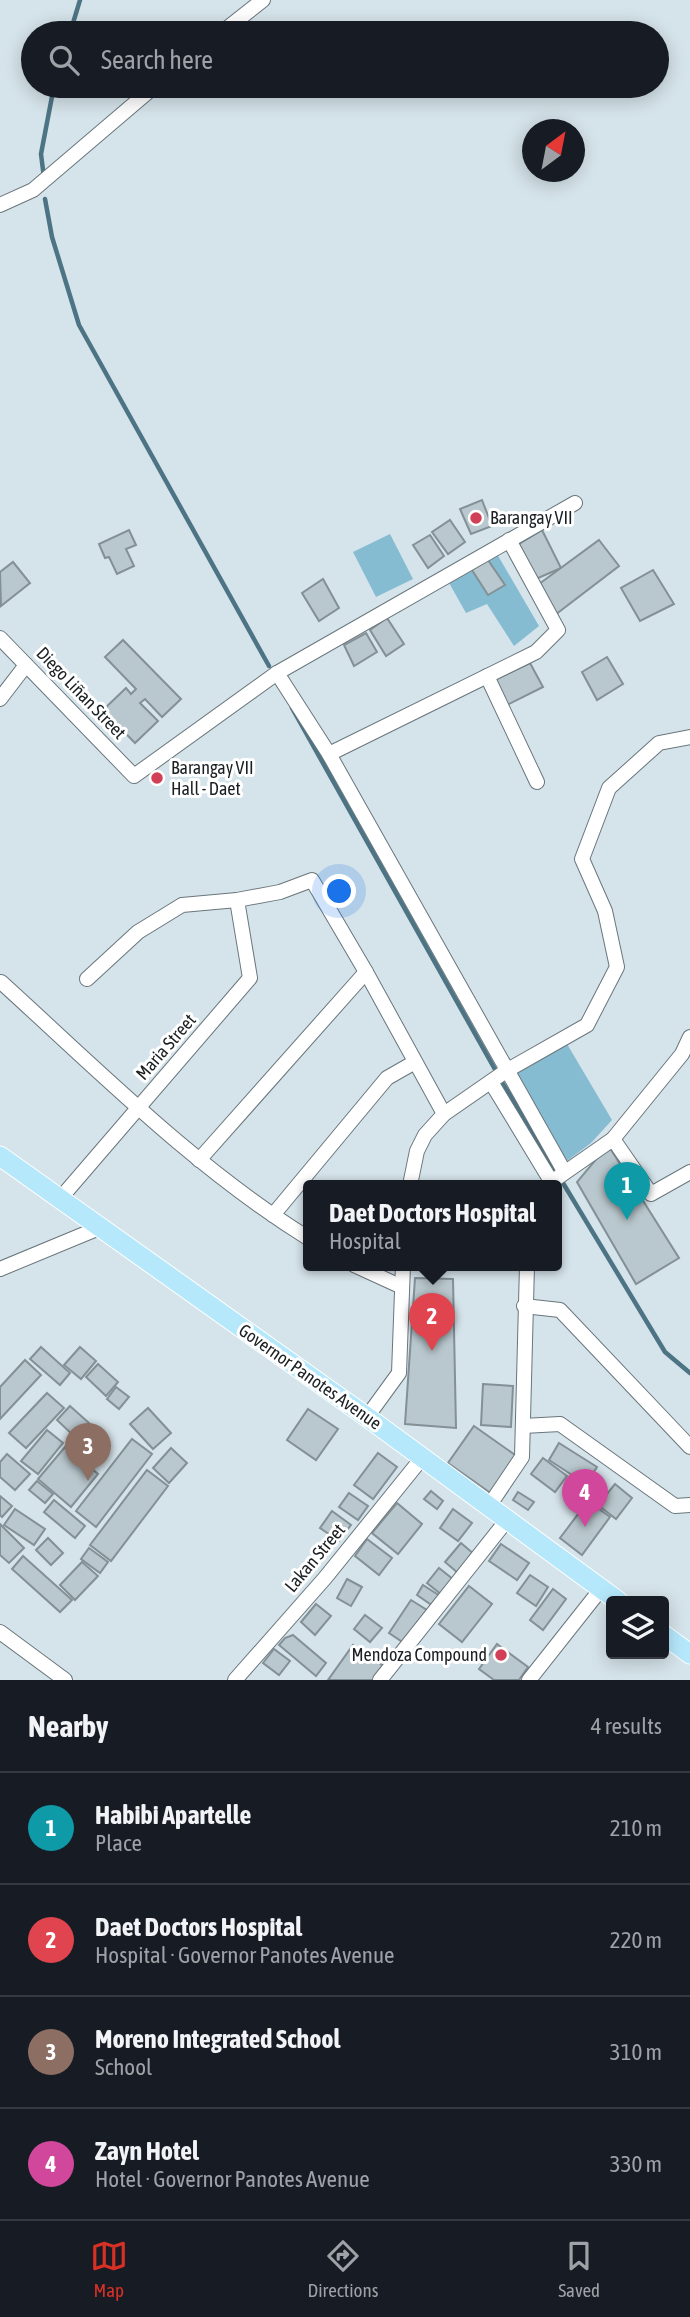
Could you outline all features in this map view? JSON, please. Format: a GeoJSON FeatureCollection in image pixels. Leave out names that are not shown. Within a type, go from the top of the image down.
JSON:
{"type":"FeatureCollection","features":[{"type":"Feature","properties":{"kind":"main road","name":"Governor Panotes Avenue"},"geometry":{"type":"LineString","coordinates":[[0,1156],[367,1417],[611,1596]]}},
{"type":"Feature","properties":{"kind":"main road"},"geometry":{"type":"LineString","coordinates":[[669,1637],[687,1647]]}},
{"type":"Feature","properties":{"kind":"street"},"geometry":{"type":"LineString","coordinates":[[236,21],[263,0]]}},
{"type":"Feature","properties":{"kind":"street"},"geometry":{"type":"LineString","coordinates":[[0,205],[33,190],[141,98]]}},
{"type":"Feature","properties":{"kind":"street"},"geometry":{"type":"LineString","coordinates":[[564,1171],[329,754],[277,673],[575,503]]}},
{"type":"Feature","properties":{"kind":"street"},"geometry":{"type":"LineString","coordinates":[[329,754],[536,652],[558,630],[509,540]]}},
{"type":"Feature","properties":{"kind":"street","name":"Diego Liñan Street"},"geometry":{"type":"LineString","coordinates":[[0,638],[134,776],[277,673]]}},
{"type":"Feature","properties":{"kind":"street"},"geometry":{"type":"LineString","coordinates":[[0,699],[26,665]]}},
{"type":"Feature","properties":{"kind":"street"},"geometry":{"type":"LineString","coordinates":[[487,676],[537,782]]}},
{"type":"Feature","properties":{"kind":"street"},"geometry":{"type":"LineString","coordinates":[[411,1180],[417,1151],[425,1135],[444,1114],[506,1071],[587,1025],[617,967],[605,911],[582,859],[609,788],[659,743],[690,737]]}},
{"type":"Feature","properties":{"kind":"street"},"geometry":{"type":"LineString","coordinates":[[87,979],[138,932],[181,905],[237,900],[280,892],[312,880],[444,1114]]}},
{"type":"Feature","properties":{"kind":"street","name":"Maria Street"},"geometry":{"type":"LineString","coordinates":[[59,1200],[250,978],[237,900]]}},
{"type":"Feature","properties":{"kind":"street"},"geometry":{"type":"LineString","coordinates":[[199,1160],[366,972]]}},
{"type":"Feature","properties":{"kind":"street"},"geometry":{"type":"LineString","coordinates":[[1,982],[138,1108],[199,1160],[303,1235]]}},
{"type":"Feature","properties":{"kind":"street"},"geometry":{"type":"LineString","coordinates":[[553,1180],[613,1139],[686,1056],[690,1037]]}},
{"type":"Feature","properties":{"kind":"street"},"geometry":{"type":"LineString","coordinates":[[273,1215],[387,1078],[415,1062]]}},
{"type":"Feature","properties":{"kind":"street"},"geometry":{"type":"LineString","coordinates":[[491,1082],[547,1180]]}},
{"type":"Feature","properties":{"kind":"street"},"geometry":{"type":"LineString","coordinates":[[613,1139],[651,1194],[690,1172]]}},
{"type":"Feature","properties":{"kind":"street"},"geometry":{"type":"LineString","coordinates":[[0,1269],[99,1228]]}},
{"type":"Feature","properties":{"kind":"street"},"geometry":{"type":"LineString","coordinates":[[367,1271],[402,1287]]}},
{"type":"Feature","properties":{"kind":"street"},"geometry":{"type":"LineString","coordinates":[[367,1417],[399,1373],[402,1271]]}},
{"type":"Feature","properties":{"kind":"street"},"geometry":{"type":"LineString","coordinates":[[489,1507],[522,1457],[527,1271]]}},
{"type":"Feature","properties":{"kind":"street"},"geometry":{"type":"LineString","coordinates":[[524,1306],[560,1310],[690,1447]]}},
{"type":"Feature","properties":{"kind":"street"},"geometry":{"type":"LineString","coordinates":[[523,1426],[560,1424],[675,1506],[690,1505]]}},
{"type":"Feature","properties":{"kind":"street","name":"Lakan Street"},"geometry":{"type":"LineString","coordinates":[[235,1680],[325,1578],[422,1458]]}},
{"type":"Feature","properties":{"kind":"street"},"geometry":{"type":"LineString","coordinates":[[380,1680],[507,1520]]}},
{"type":"Feature","properties":{"kind":"street"},"geometry":{"type":"LineString","coordinates":[[529,1680],[601,1588]]}},
{"type":"Feature","properties":{"kind":"street"},"geometry":{"type":"LineString","coordinates":[[0,1632],[65,1680]]}},
{"type":"Feature","properties":{"kind":"shaded area"},"geometry":{"type":"Polygon","coordinates":[[[390,534],[413,579],[376,597],[353,552],[390,534]]]}},
{"type":"Feature","properties":{"kind":"shaded area"},"geometry":{"type":"Polygon","coordinates":[[[497,554],[539,626],[514,646],[487,604],[466,613],[448,581],[497,554]]]}},
{"type":"Feature","properties":{"kind":"shaded area"},"geometry":{"type":"Polygon","coordinates":[[[567,1044],[612,1120],[591,1143],[567,1161],[515,1075],[567,1044]]]}},
{"type":"Feature","properties":{"kind":"building","name":"Barangay VII"},"geometry":{"type":"Polygon","coordinates":[[[482,500],[492,526],[471,534],[460,509],[482,500]]]}},
{"type":"Feature","properties":{"kind":"building"},"geometry":{"type":"Polygon","coordinates":[[[450,520],[465,542],[448,554],[432,532],[450,520]]]}},
{"type":"Feature","properties":{"kind":"building"},"geometry":{"type":"Polygon","coordinates":[[[129,530],[136,545],[126,549],[134,566],[117,574],[99,544],[129,530]]]}},
{"type":"Feature","properties":{"kind":"building"},"geometry":{"type":"Polygon","coordinates":[[[542,530],[561,568],[536,579],[519,544],[542,530]]]}},
{"type":"Feature","properties":{"kind":"building"},"geometry":{"type":"Polygon","coordinates":[[[430,535],[444,556],[428,568],[413,545],[430,535]]]}},
{"type":"Feature","properties":{"kind":"building"},"geometry":{"type":"Polygon","coordinates":[[[599,540],[619,566],[555,615],[539,584],[599,540]]]}},
{"type":"Feature","properties":{"kind":"building"},"geometry":{"type":"Polygon","coordinates":[[[488,560],[505,585],[488,595],[472,570],[488,560]]]}},
{"type":"Feature","properties":{"kind":"building"},"geometry":{"type":"Polygon","coordinates":[[[13,562],[30,583],[1,606],[0,572],[13,562]]]}},
{"type":"Feature","properties":{"kind":"building"},"geometry":{"type":"Polygon","coordinates":[[[653,570],[674,604],[640,621],[621,588],[653,570]]]}},
{"type":"Feature","properties":{"kind":"building"},"geometry":{"type":"Polygon","coordinates":[[[323,579],[339,608],[319,621],[302,593],[323,579]]]}},
{"type":"Feature","properties":{"kind":"building"},"geometry":{"type":"Polygon","coordinates":[[[387,618],[404,644],[386,656],[370,630],[387,618]]]}},
{"type":"Feature","properties":{"kind":"building"},"geometry":{"type":"Polygon","coordinates":[[[366,633],[377,652],[354,666],[344,645],[366,633]]]}},
{"type":"Feature","properties":{"kind":"building"},"geometry":{"type":"Polygon","coordinates":[[[123,640],[181,699],[162,717],[145,699],[140,703],[158,721],[135,743],[103,710],[126,688],[131,694],[136,689],[105,657],[123,640]]]}},
{"type":"Feature","properties":{"kind":"building"},"geometry":{"type":"Polygon","coordinates":[[[607,657],[623,684],[597,700],[582,672],[607,657]]]}},
{"type":"Feature","properties":{"kind":"building"},"geometry":{"type":"Polygon","coordinates":[[[530,663],[543,687],[507,705],[494,680],[530,663]]]}},
{"type":"Feature","properties":{"kind":"building"},"geometry":{"type":"Polygon","coordinates":[[[608,1145],[679,1258],[636,1284],[577,1182],[608,1145]]]}},
{"type":"Feature","properties":{"kind":"building"},"geometry":{"type":"Polygon","coordinates":[[[415,1278],[453,1279],[456,1428],[405,1424],[415,1278]]]}},
{"type":"Feature","properties":{"kind":"building"},"geometry":{"type":"Polygon","coordinates":[[[41,1347],[70,1373],[60,1385],[30,1359],[41,1347]]]}},
{"type":"Feature","properties":{"kind":"building"},"geometry":{"type":"Polygon","coordinates":[[[80,1347],[96,1361],[81,1379],[64,1365],[80,1347]]]}},
{"type":"Feature","properties":{"kind":"building"},"geometry":{"type":"Polygon","coordinates":[[[25,1360],[41,1375],[0,1419],[0,1387],[25,1360]]]}},
{"type":"Feature","properties":{"kind":"building"},"geometry":{"type":"Polygon","coordinates":[[[98,1364],[118,1382],[106,1396],[86,1377],[98,1364]]]}},
{"type":"Feature","properties":{"kind":"building"},"geometry":{"type":"Polygon","coordinates":[[[483,1384],[513,1386],[511,1427],[481,1425],[483,1384]]]}},
{"type":"Feature","properties":{"kind":"building"},"geometry":{"type":"Polygon","coordinates":[[[116,1387],[129,1397],[119,1409],[107,1399],[116,1387]]]}},
{"type":"Feature","properties":{"kind":"building"},"geometry":{"type":"Polygon","coordinates":[[[47,1393],[64,1408],[26,1448],[9,1433],[47,1393]]]}},
{"type":"Feature","properties":{"kind":"building"},"geometry":{"type":"Polygon","coordinates":[[[70,1406],[108,1440],[94,1455],[57,1420],[70,1406]]]}},
{"type":"Feature","properties":{"kind":"building"},"geometry":{"type":"Polygon","coordinates":[[[148,1408],[171,1433],[153,1449],[130,1424],[148,1408]]]}},
{"type":"Feature","properties":{"kind":"building"},"geometry":{"type":"Polygon","coordinates":[[[308,1409],[338,1429],[316,1460],[287,1440],[308,1409]]]}},
{"type":"Feature","properties":{"kind":"building"},"geometry":{"type":"Polygon","coordinates":[[[474,1426],[518,1457],[492,1494],[448,1463],[474,1426]]]}},
{"type":"Feature","properties":{"kind":"building"},"geometry":{"type":"Polygon","coordinates":[[[47,1430],[63,1443],[38,1474],[21,1461],[47,1430]]]}},
{"type":"Feature","properties":{"kind":"building"},"geometry":{"type":"Polygon","coordinates":[[[132,1439],[152,1454],[96,1527],[76,1511],[132,1439]]]}},
{"type":"Feature","properties":{"kind":"building"},"geometry":{"type":"Polygon","coordinates":[[[559,1443],[597,1467],[586,1484],[549,1460],[559,1443]]]}},
{"type":"Feature","properties":{"kind":"building"},"geometry":{"type":"Polygon","coordinates":[[[65,1447],[98,1474],[71,1507],[38,1479],[65,1447]]]}},
{"type":"Feature","properties":{"kind":"building"},"geometry":{"type":"Polygon","coordinates":[[[171,1448],[187,1463],[169,1483],[153,1468],[171,1448]]]}},
{"type":"Feature","properties":{"kind":"building"},"geometry":{"type":"Polygon","coordinates":[[[378,1453],[397,1467],[373,1499],[354,1485],[378,1453]]]}},
{"type":"Feature","properties":{"kind":"building"},"geometry":{"type":"Polygon","coordinates":[[[7,1454],[30,1474],[15,1490],[0,1477],[0,1462],[7,1454]]]}},
{"type":"Feature","properties":{"kind":"building"},"geometry":{"type":"Polygon","coordinates":[[[543,1458],[567,1476],[555,1492],[531,1474],[543,1458]]]}},
{"type":"Feature","properties":{"kind":"building"},"geometry":{"type":"Polygon","coordinates":[[[147,1470],[168,1486],[111,1561],[90,1545],[147,1470]]]}},
{"type":"Feature","properties":{"kind":"building"},"geometry":{"type":"Polygon","coordinates":[[[37,1481],[53,1494],[45,1503],[29,1490],[37,1481]]]}},
{"type":"Feature","properties":{"kind":"building"},"geometry":{"type":"Polygon","coordinates":[[[615,1484],[632,1498],[616,1519],[598,1505],[615,1484]]]}},
{"type":"Feature","properties":{"kind":"building"},"geometry":{"type":"Polygon","coordinates":[[[431,1491],[443,1501],[437,1509],[424,1499],[431,1491]]]}},
{"type":"Feature","properties":{"kind":"building"},"geometry":{"type":"Polygon","coordinates":[[[518,1492],[534,1502],[528,1510],[513,1500],[518,1492]]]}},
{"type":"Feature","properties":{"kind":"building"},"geometry":{"type":"Polygon","coordinates":[[[349,1493],[368,1506],[358,1520],[339,1507],[349,1493]]]}},
{"type":"Feature","properties":{"kind":"building"},"geometry":{"type":"Polygon","coordinates":[[[0,1496],[12,1506],[2,1517],[0,1515],[0,1496]]]}},
{"type":"Feature","properties":{"kind":"building"},"geometry":{"type":"Polygon","coordinates":[[[54,1500],[85,1526],[75,1538],[44,1512],[54,1500]]]}},
{"type":"Feature","properties":{"kind":"building"},"geometry":{"type":"Polygon","coordinates":[[[588,1501],[610,1517],[582,1555],[560,1538],[588,1501]]]}},
{"type":"Feature","properties":{"kind":"building"},"geometry":{"type":"Polygon","coordinates":[[[397,1503],[422,1524],[398,1554],[372,1533],[397,1503]]]}},
{"type":"Feature","properties":{"kind":"building"},"geometry":{"type":"Polygon","coordinates":[[[15,1509],[45,1529],[34,1545],[4,1525],[15,1509]]]}},
{"type":"Feature","properties":{"kind":"building"},"geometry":{"type":"Polygon","coordinates":[[[453,1509],[472,1523],[458,1541],[440,1528],[453,1509]]]}},
{"type":"Feature","properties":{"kind":"building"},"geometry":{"type":"Polygon","coordinates":[[[332,1511],[351,1525],[339,1541],[320,1528],[332,1511]]]}},
{"type":"Feature","properties":{"kind":"building"},"geometry":{"type":"Polygon","coordinates":[[[0,1524],[24,1548],[9,1563],[0,1555],[0,1524]]]}},
{"type":"Feature","properties":{"kind":"building"},"geometry":{"type":"Polygon","coordinates":[[[48,1538],[63,1553],[51,1565],[36,1550],[48,1538]]]}},
{"type":"Feature","properties":{"kind":"building"},"geometry":{"type":"Polygon","coordinates":[[[367,1539],[392,1558],[379,1575],[355,1556],[367,1539]]]}},
{"type":"Feature","properties":{"kind":"building"},"geometry":{"type":"Polygon","coordinates":[[[461,1543],[474,1554],[458,1573],[445,1562],[461,1543]]]}},
{"type":"Feature","properties":{"kind":"building"},"geometry":{"type":"Polygon","coordinates":[[[501,1544],[529,1563],[517,1580],[489,1561],[501,1544]]]}},
{"type":"Feature","properties":{"kind":"building"},"geometry":{"type":"Polygon","coordinates":[[[89,1548],[108,1562],[100,1573],[81,1559],[89,1548]]]}},
{"type":"Feature","properties":{"kind":"building"},"geometry":{"type":"Polygon","coordinates":[[[23,1556],[72,1600],[60,1612],[12,1569],[23,1556]]]}},
{"type":"Feature","properties":{"kind":"building"},"geometry":{"type":"Polygon","coordinates":[[[82,1562],[98,1576],[75,1600],[60,1585],[82,1562]]]}},
{"type":"Feature","properties":{"kind":"building"},"geometry":{"type":"Polygon","coordinates":[[[439,1568],[454,1580],[442,1595],[427,1583],[439,1568]]]}},
{"type":"Feature","properties":{"kind":"building"},"geometry":{"type":"Polygon","coordinates":[[[530,1575],[548,1587],[536,1606],[517,1593],[530,1575]]]}},
{"type":"Feature","properties":{"kind":"building"},"geometry":{"type":"Polygon","coordinates":[[[347,1579],[362,1587],[351,1606],[337,1598],[347,1579]]]}},
{"type":"Feature","properties":{"kind":"building"},"geometry":{"type":"Polygon","coordinates":[[[423,1585],[440,1596],[433,1606],[417,1595],[423,1585]]]}},
{"type":"Feature","properties":{"kind":"building"},"geometry":{"type":"Polygon","coordinates":[[[469,1586],[492,1604],[462,1642],[439,1624],[469,1586]]]}},
{"type":"Feature","properties":{"kind":"building"},"geometry":{"type":"Polygon","coordinates":[[[553,1589],[566,1599],[543,1630],[530,1620],[553,1589]]]}},
{"type":"Feature","properties":{"kind":"building"},"geometry":{"type":"Polygon","coordinates":[[[411,1600],[427,1610],[404,1643],[389,1633],[411,1600]]]}},
{"type":"Feature","properties":{"kind":"building"},"geometry":{"type":"Polygon","coordinates":[[[316,1604],[331,1616],[315,1635],[301,1622],[316,1604]]]}},
{"type":"Feature","properties":{"kind":"building"},"geometry":{"type":"Polygon","coordinates":[[[365,1615],[382,1628],[370,1642],[354,1629],[365,1615]]]}},
{"type":"Feature","properties":{"kind":"building"},"geometry":{"type":"Polygon","coordinates":[[[293,1635],[326,1663],[316,1676],[279,1645],[285,1638],[293,1635]]]}},
{"type":"Feature","properties":{"kind":"building","name":"Mendoza Compound"},"geometry":{"type":"Polygon","coordinates":[[[497,1644],[528,1667],[519,1680],[494,1680],[479,1669],[497,1644]]]}},
{"type":"Feature","properties":{"kind":"building"},"geometry":{"type":"Polygon","coordinates":[[[353,1645],[385,1667],[376,1680],[328,1680],[353,1645]]]}},
{"type":"Feature","properties":{"kind":"building"},"geometry":{"type":"Polygon","coordinates":[[[274,1649],[290,1661],[279,1675],[263,1663],[274,1649]]]}},
{"type":"Feature","properties":{"kind":"waterway"},"geometry":{"type":"LineString","coordinates":[[74,21],[80,0]]}},
{"type":"Feature","properties":{"kind":"waterway"},"geometry":{"type":"LineString","coordinates":[[44,178],[41,154],[52,98]]}},
{"type":"Feature","properties":{"kind":"waterway"},"geometry":{"type":"LineString","coordinates":[[45,199],[52,237],[79,325],[269,666]]}},
{"type":"Feature","properties":{"kind":"waterway"},"geometry":{"type":"LineString","coordinates":[[292,708],[497,1073]]}},
{"type":"Feature","properties":{"kind":"waterway"},"geometry":{"type":"LineString","coordinates":[[503,1084],[557,1172]]}},
{"type":"Feature","properties":{"kind":"waterway"},"geometry":{"type":"LineString","coordinates":[[563,1183],[665,1352],[690,1373]]}},
{"type":"Feature","properties":{"kind":"place","name":"Barangay VII"},"geometry":{"type":"Point","coordinates":[476,518]}},
{"type":"Feature","properties":{"kind":"place","name":"Barangay VII Hall - Daet"},"geometry":{"type":"Point","coordinates":[157,778]}},
{"type":"Feature","properties":{"kind":"place","name":"Habibi Apartelle"},"geometry":{"type":"Point","coordinates":[627,1220]}},
{"type":"Feature","properties":{"kind":"place","name":"Daet Doctors Hospital"},"geometry":{"type":"Point","coordinates":[432,1351]}},
{"type":"Feature","properties":{"kind":"place","name":"Moreno Integrated School"},"geometry":{"type":"Point","coordinates":[88,1481]}},
{"type":"Feature","properties":{"kind":"place","name":"Zayn Hotel"},"geometry":{"type":"Point","coordinates":[585,1527]}},
{"type":"Feature","properties":{"kind":"place","name":"Mendoza Compound"},"geometry":{"type":"Point","coordinates":[501,1655]}}]}
